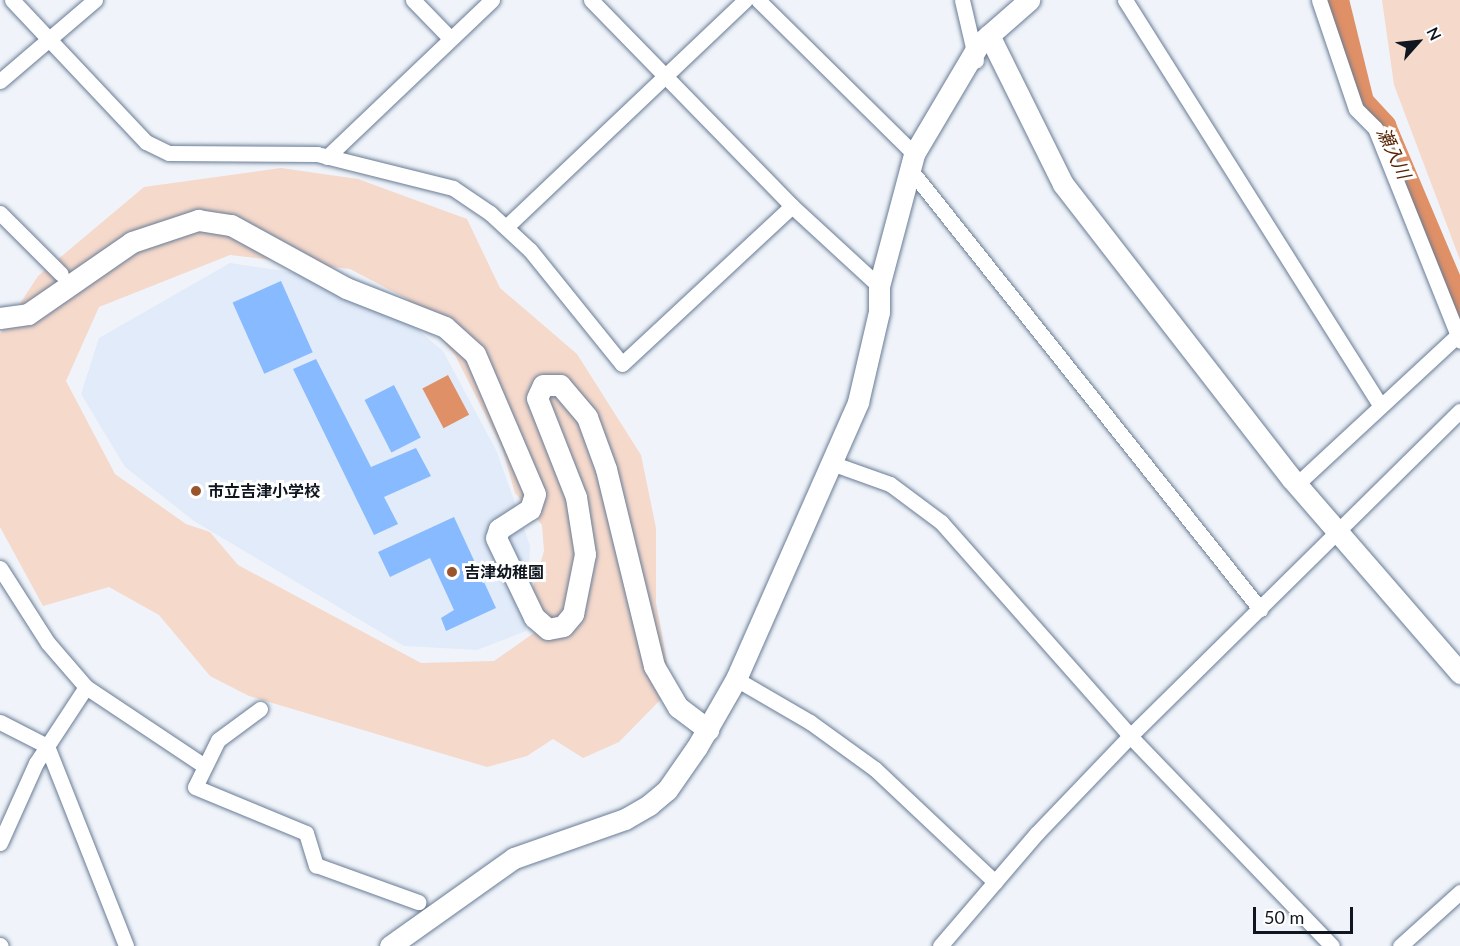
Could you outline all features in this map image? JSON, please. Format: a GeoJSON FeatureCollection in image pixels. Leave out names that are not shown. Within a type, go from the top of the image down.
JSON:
{"type":"FeatureCollection","features":[{"type":"Feature","properties":{"kind":"street"},"geometry":{"type":"LineString","coordinates":[[12,0],[146,142],[169,153],[327,157],[453,188],[506,227],[622,364],[792,206]]}},
{"type":"Feature","properties":{"kind":"street"},"geometry":{"type":"LineString","coordinates":[[0,81],[95,0]]}},
{"type":"Feature","properties":{"kind":"street"},"geometry":{"type":"LineString","coordinates":[[413,0],[450,38]]}},
{"type":"Feature","properties":{"kind":"street"},"geometry":{"type":"LineString","coordinates":[[327,157],[492,0]]}},
{"type":"Feature","properties":{"kind":"street"},"geometry":{"type":"LineString","coordinates":[[591,0],[792,206],[879,286]]}},
{"type":"Feature","properties":{"kind":"street"},"geometry":{"type":"LineString","coordinates":[[506,227],[745,0]]}},
{"type":"Feature","properties":{"kind":"street"},"geometry":{"type":"LineString","coordinates":[[758,0],[911,161],[1260,609]]}},
{"type":"Feature","properties":{"kind":"street"},"geometry":{"type":"LineString","coordinates":[[962,0],[975,57]]}},
{"type":"Feature","properties":{"kind":"street"},"geometry":{"type":"LineString","coordinates":[[390,946],[514,858],[626,819],[649,805],[667,790],[708,730],[736,679],[834,464],[868,366],[879,286],[911,161],[989,35],[1029,0]]}},
{"type":"Feature","properties":{"kind":"street"},"geometry":{"type":"LineString","coordinates":[[1125,0],[1380,405]]}},
{"type":"Feature","properties":{"kind":"street"},"geometry":{"type":"LineString","coordinates":[[1297,484],[1380,405],[1458,339],[1375,128],[1356,109],[1319,0]]}},
{"type":"Feature","properties":{"kind":"street"},"geometry":{"type":"LineString","coordinates":[[989,35],[1063,184],[1297,484],[1460,673]]}},
{"type":"Feature","properties":{"kind":"street"},"geometry":{"type":"LineString","coordinates":[[0,213],[62,274]]}},
{"type":"Feature","properties":{"kind":"street"},"geometry":{"type":"LineString","coordinates":[[0,318],[28,314],[132,242],[198,220],[231,225],[346,288],[445,327],[475,354],[535,494],[530,509],[499,529],[496,538],[534,617],[548,629],[563,626],[573,614],[585,554],[576,497],[537,398],[543,385],[560,385],[578,404],[596,439],[654,666],[678,707],[708,730]]}},
{"type":"Feature","properties":{"kind":"street"},"geometry":{"type":"LineString","coordinates":[[940,946],[994,882],[1130,736],[1338,534],[1460,411]]}},
{"type":"Feature","properties":{"kind":"street"},"geometry":{"type":"LineString","coordinates":[[834,464],[890,484],[941,522],[1130,736],[1332,946]]}},
{"type":"Feature","properties":{"kind":"street"},"geometry":{"type":"LineString","coordinates":[[0,568],[48,643],[86,687],[203,765]]}},
{"type":"Feature","properties":{"kind":"street"},"geometry":{"type":"LineString","coordinates":[[736,679],[810,722],[875,769],[994,882]]}},
{"type":"Feature","properties":{"kind":"street"},"geometry":{"type":"LineString","coordinates":[[0,843],[47,746],[86,687]]}},
{"type":"Feature","properties":{"kind":"street"},"geometry":{"type":"LineString","coordinates":[[260,709],[229,728],[203,765],[195,787],[202,794],[306,833],[316,865],[418,902]]}},
{"type":"Feature","properties":{"kind":"street"},"geometry":{"type":"LineString","coordinates":[[0,722],[47,746],[126,946]]}},
{"type":"Feature","properties":{"kind":"street"},"geometry":{"type":"LineString","coordinates":[[1400,946],[1460,892]]}},
{"type":"Feature","properties":{"kind":"shaded area"},"geometry":{"type":"Polygon","coordinates":[[[1382,0],[1460,0],[1460,260],[1394,85],[1382,0]]]}},
{"type":"Feature","properties":{"kind":"shaded area"},"geometry":{"type":"Polygon","coordinates":[[[281,168],[358,179],[467,219],[500,288],[577,354],[641,455],[656,528],[656,603],[672,688],[619,742],[583,758],[553,739],[527,756],[487,767],[249,696],[210,676],[159,615],[109,587],[43,606],[0,527],[0,334],[38,276],[144,187],[281,168]],[[230,255],[99,307],[66,381],[115,474],[186,524],[210,532],[238,565],[421,663],[494,661],[534,633],[532,591],[544,551],[542,525],[515,493],[502,448],[455,355],[407,299],[350,269],[230,255]]]}},
{"type":"Feature","properties":{"kind":"shaded area"},"geometry":{"type":"Polygon","coordinates":[[[230,263],[363,283],[443,351],[497,452],[530,546],[526,631],[477,650],[404,646],[194,521],[125,467],[81,394],[99,338],[230,263]]]}},
{"type":"Feature","properties":{"kind":"shaded area"},"geometry":{"type":"Polygon","coordinates":[[[448,375],[469,415],[444,428],[422,389],[448,375]]]}},
{"type":"Feature","properties":{"kind":"building"},"geometry":{"type":"Polygon","coordinates":[[[281,281],[313,352],[264,374],[233,303],[281,281]]]}},
{"type":"Feature","properties":{"kind":"building"},"geometry":{"type":"Polygon","coordinates":[[[316,359],[371,467],[416,448],[431,476],[384,497],[398,524],[374,535],[293,369],[316,359]]]}},
{"type":"Feature","properties":{"kind":"building"},"geometry":{"type":"Polygon","coordinates":[[[394,385],[421,438],[391,453],[365,400],[394,385]]]}},
{"type":"Feature","properties":{"kind":"building"},"geometry":{"type":"Polygon","coordinates":[[[454,517],[496,608],[446,631],[441,618],[454,610],[430,558],[390,577],[378,552],[454,517]]]}},
{"type":"Feature","properties":{"kind":"waterway","name":"瀬入川"},"geometry":{"type":"LineString","coordinates":[[1337,0],[1362,102],[1384,126],[1460,306]]}},
{"type":"Feature","properties":{"kind":"place","name":"市立吉津小学校"},"geometry":{"type":"Point","coordinates":[196,491]}},
{"type":"Feature","properties":{"kind":"place","name":"吉津幼稚園"},"geometry":{"type":"Point","coordinates":[452,572]}}]}
